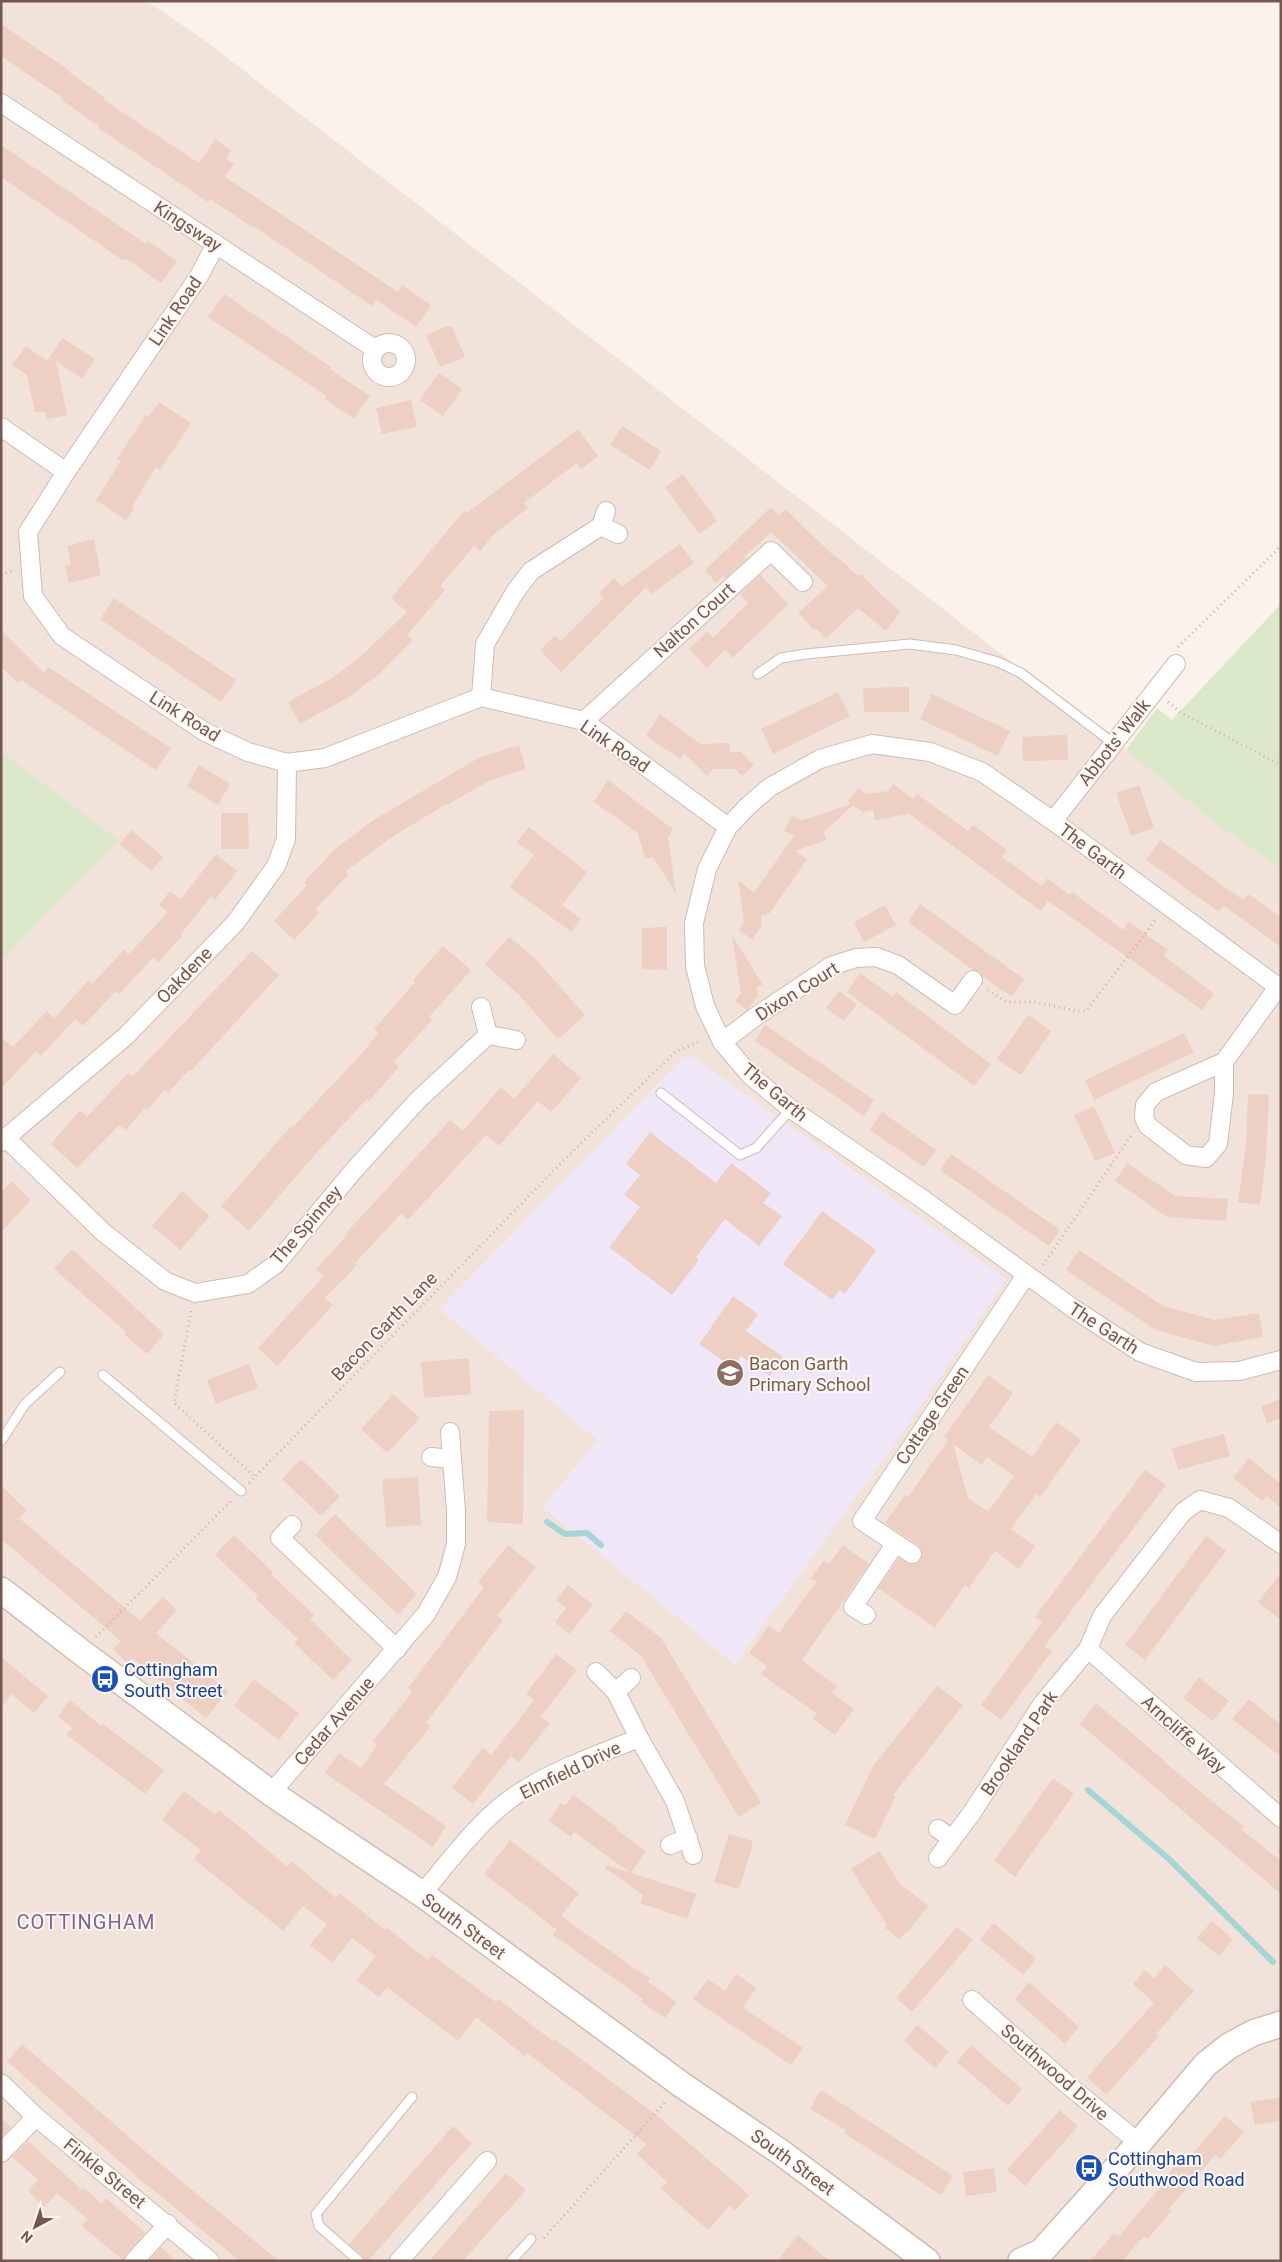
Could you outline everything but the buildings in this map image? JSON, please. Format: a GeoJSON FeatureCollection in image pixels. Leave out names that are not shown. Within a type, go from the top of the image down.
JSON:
{"type":"FeatureCollection","features":[{"type":"Feature","properties":{"kind":"main road","name":"South Street"},"geometry":{"type":"LineString","coordinates":[[1,1590],[271,1793],[422,1894],[682,2085],[780,2151],[927,2261]]}},
{"type":"Feature","properties":{"kind":"main road"},"geometry":{"type":"LineString","coordinates":[[1022,2261],[1041,2252],[1139,2143],[1206,2064],[1229,2046],[1253,2033],[1281,2024]]}},
{"type":"Feature","properties":{"kind":"street","name":"Kingsway"},"geometry":{"type":"LineString","coordinates":[[1,103],[375,349]]}},
{"type":"Feature","properties":{"kind":"street","name":"Link Road"},"geometry":{"type":"LineString","coordinates":[[216,244],[199,276],[66,472],[28,532],[33,596],[62,636],[205,732],[248,752],[288,762],[325,758],[481,697],[584,720],[728,827]]}},
{"type":"Feature","properties":{"kind":"street"},"geometry":{"type":"LineString","coordinates":[[1,428],[66,472]]}},
{"type":"Feature","properties":{"kind":"street"},"geometry":{"type":"LineString","coordinates":[[481,697],[485,644],[515,592],[531,571],[603,519],[618,534]]}},
{"type":"Feature","properties":{"kind":"street","name":"Nalton Court"},"geometry":{"type":"LineString","coordinates":[[584,720],[771,551],[803,582]]}},
{"type":"Feature","properties":{"kind":"street","name":"Abbots' Walk"},"geometry":{"type":"LineString","coordinates":[[1053,821],[1176,664]]}},
{"type":"Feature","properties":{"kind":"street","name":"The Garth"},"geometry":{"type":"LineString","coordinates":[[1279,988],[1053,821],[982,772],[930,752],[872,744],[820,759],[770,787],[748,806],[728,827],[706,870],[694,922],[695,966],[705,1006],[720,1038],[750,1075],[791,1109],[924,1200],[1074,1309],[1140,1352],[1196,1372],[1239,1371],[1281,1360]]}},
{"type":"Feature","properties":{"kind":"street","name":"Oakdene"},"geometry":{"type":"LineString","coordinates":[[4,1140],[126,1036],[236,922],[276,866],[286,839],[288,762]]}},
{"type":"Feature","properties":{"kind":"street","name":"Dixon Court"},"geometry":{"type":"LineString","coordinates":[[720,1038],[755,1017],[830,966],[856,958],[876,957],[898,965],[955,1005],[973,980]]}},
{"type":"Feature","properties":{"kind":"street"},"geometry":{"type":"LineString","coordinates":[[1224,1062],[1224,1093],[1218,1144],[1206,1158],[1186,1155],[1148,1126],[1144,1118],[1145,1105],[1156,1092],[1224,1062],[1279,988]]}},
{"type":"Feature","properties":{"kind":"street"},"geometry":{"type":"LineString","coordinates":[[480,1007],[488,1035],[516,1040]]}},
{"type":"Feature","properties":{"kind":"street","name":"The Spinney"},"geometry":{"type":"LineString","coordinates":[[195,1293],[248,1284],[276,1264],[355,1169],[418,1100],[488,1035]]}},
{"type":"Feature","properties":{"kind":"street"},"geometry":{"type":"LineString","coordinates":[[4,1140],[103,1232],[165,1281],[195,1293]]}},
{"type":"Feature","properties":{"kind":"street","name":"Cottage Green"},"geometry":{"type":"LineString","coordinates":[[912,1554],[862,1521],[1029,1277]]}},
{"type":"Feature","properties":{"kind":"street","name":"Cedar Avenue"},"geometry":{"type":"LineString","coordinates":[[271,1793],[426,1614],[447,1577],[456,1544],[450,1432]]}},
{"type":"Feature","properties":{"kind":"street"},"geometry":{"type":"LineString","coordinates":[[431,1457],[452,1459]]}},
{"type":"Feature","properties":{"kind":"street","name":"Brookland Park"},"geometry":{"type":"LineString","coordinates":[[938,1858],[971,1814],[1043,1703],[1088,1649],[1102,1616],[1183,1512],[1200,1500],[1229,1508],[1281,1544]]}},
{"type":"Feature","properties":{"kind":"street"},"geometry":{"type":"LineString","coordinates":[[292,1525],[280,1538],[397,1649]]}},
{"type":"Feature","properties":{"kind":"street"},"geometry":{"type":"LineString","coordinates":[[866,1615],[853,1606],[896,1544]]}},
{"type":"Feature","properties":{"kind":"street","name":"Arncliffe Way"},"geometry":{"type":"LineString","coordinates":[[1088,1649],[1281,1818]]}},
{"type":"Feature","properties":{"kind":"street","name":"Elmfield Drive"},"geometry":{"type":"LineString","coordinates":[[596,1672],[616,1692],[639,1738],[675,1801],[690,1847],[670,1845]]}},
{"type":"Feature","properties":{"kind":"street"},"geometry":{"type":"LineString","coordinates":[[616,1692],[631,1678]]}},
{"type":"Feature","properties":{"kind":"street","name":"Elmfield Drive"},"geometry":{"type":"LineString","coordinates":[[422,1894],[498,1808],[526,1788],[565,1769],[639,1738]]}},
{"type":"Feature","properties":{"kind":"street"},"geometry":{"type":"LineString","coordinates":[[938,1829],[952,1839]]}},
{"type":"Feature","properties":{"kind":"street","name":"Southwood Drive"},"geometry":{"type":"LineString","coordinates":[[972,2000],[1068,2086],[1139,2143]]}},
{"type":"Feature","properties":{"kind":"street","name":"Finkle Street"},"geometry":{"type":"LineString","coordinates":[[1,2083],[36,2117],[168,2224],[210,2261]]}},
{"type":"Feature","properties":{"kind":"street"},"geometry":{"type":"LineString","coordinates":[[1,2153],[36,2117]]}},
{"type":"Feature","properties":{"kind":"street"},"geometry":{"type":"LineString","coordinates":[[399,2261],[487,2161]]}},
{"type":"Feature","properties":{"kind":"street"},"geometry":{"type":"LineString","coordinates":[[134,2261],[168,2224]]}},
{"type":"Feature","properties":{"kind":"lane"},"geometry":{"type":"LineString","coordinates":[[758,674],[781,658],[806,654],[910,644],[956,650],[998,662],[1021,673],[1114,743]]}},
{"type":"Feature","properties":{"kind":"lane"},"geometry":{"type":"LineString","coordinates":[[661,1094],[740,1155],[756,1148],[791,1109]]}},
{"type":"Feature","properties":{"kind":"lane"},"geometry":{"type":"LineString","coordinates":[[1,1441],[25,1404],[60,1372]]}},
{"type":"Feature","properties":{"kind":"lane"},"geometry":{"type":"LineString","coordinates":[[103,1375],[241,1491]]}},
{"type":"Feature","properties":{"kind":"lane"},"geometry":{"type":"LineString","coordinates":[[359,2261],[319,2226],[316,2214],[412,2097]]}},
{"type":"Feature","properties":{"kind":"lane"},"geometry":{"type":"LineString","coordinates":[[511,2261],[531,2239]]}},
{"type":"Feature","properties":{"kind":"path"},"geometry":{"type":"LineString","coordinates":[[1176,664],[1178,646],[1281,546]]}},
{"type":"Feature","properties":{"kind":"path"},"geometry":{"type":"LineString","coordinates":[[1154,692],[1180,712],[1281,765]]}},
{"type":"Feature","properties":{"kind":"path"},"geometry":{"type":"LineString","coordinates":[[973,980],[1007,1002],[1036,1002],[1076,1011],[1086,1011],[1166,906]]}},
{"type":"Feature","properties":{"kind":"path","name":"Bacon Garth Lane"},"geometry":{"type":"LineString","coordinates":[[81,1652],[255,1477],[564,1160],[675,1052],[720,1038]]}},
{"type":"Feature","properties":{"kind":"path"},"geometry":{"type":"LineString","coordinates":[[1029,1277],[1134,1131],[1148,1126]]}},
{"type":"Feature","properties":{"kind":"path"},"geometry":{"type":"LineString","coordinates":[[195,1293],[174,1403],[255,1477]]}},
{"type":"Feature","properties":{"kind":"path"},"geometry":{"type":"LineString","coordinates":[[543,2239],[682,2085]]}},
{"type":"Feature","properties":{"kind":"shaded area"},"geometry":{"type":"Polygon","coordinates":[[[1,1],[147,1],[204,40],[1126,750],[1216,824],[1281,869],[1281,2261],[1,2261],[1,1]],[[692,1057],[683,1058],[440,1309],[598,1440],[543,1507],[735,1664],[900,1436],[1006,1279],[692,1057]]]}},
{"type":"Feature","properties":{"kind":"shaded area","name":"Bacon Garth Primary School"},"geometry":{"type":"Polygon","coordinates":[[[692,1057],[1006,1279],[900,1436],[735,1664],[543,1507],[598,1440],[440,1309],[683,1058],[692,1057]]]}},
{"type":"Feature","properties":{"kind":"green space"},"geometry":{"type":"Polygon","coordinates":[[[1281,604],[1281,869],[1216,824],[1126,750],[1157,708],[1172,720],[1281,604]]]}},
{"type":"Feature","properties":{"kind":"green space"},"geometry":{"type":"Polygon","coordinates":[[[1,752],[118,840],[1,961],[1,752]]]}},
{"type":"Feature","properties":{"kind":"waterway"},"geometry":{"type":"LineString","coordinates":[[547,1522],[565,1534],[587,1533],[601,1545]]}},
{"type":"Feature","properties":{"kind":"waterway"},"geometry":{"type":"LineString","coordinates":[[1088,1790],[1170,1860],[1273,1962]]}},
{"type":"Feature","properties":{"kind":"place","name":"Bacon Garth Primary School"},"geometry":{"type":"Point","coordinates":[730,1373]}},
{"type":"Feature","properties":{"kind":"place","name":"Cottingham South Street"},"geometry":{"type":"Point","coordinates":[105,1679]}},
{"type":"Feature","properties":{"kind":"place","name":"Cottingham Southwood Road"},"geometry":{"type":"Point","coordinates":[1089,2168]}},
{"type":"Feature","properties":{"kind":"district","name":"COTTINGHAM"},"geometry":{"type":"Point","coordinates":[86,1922]}}]}
